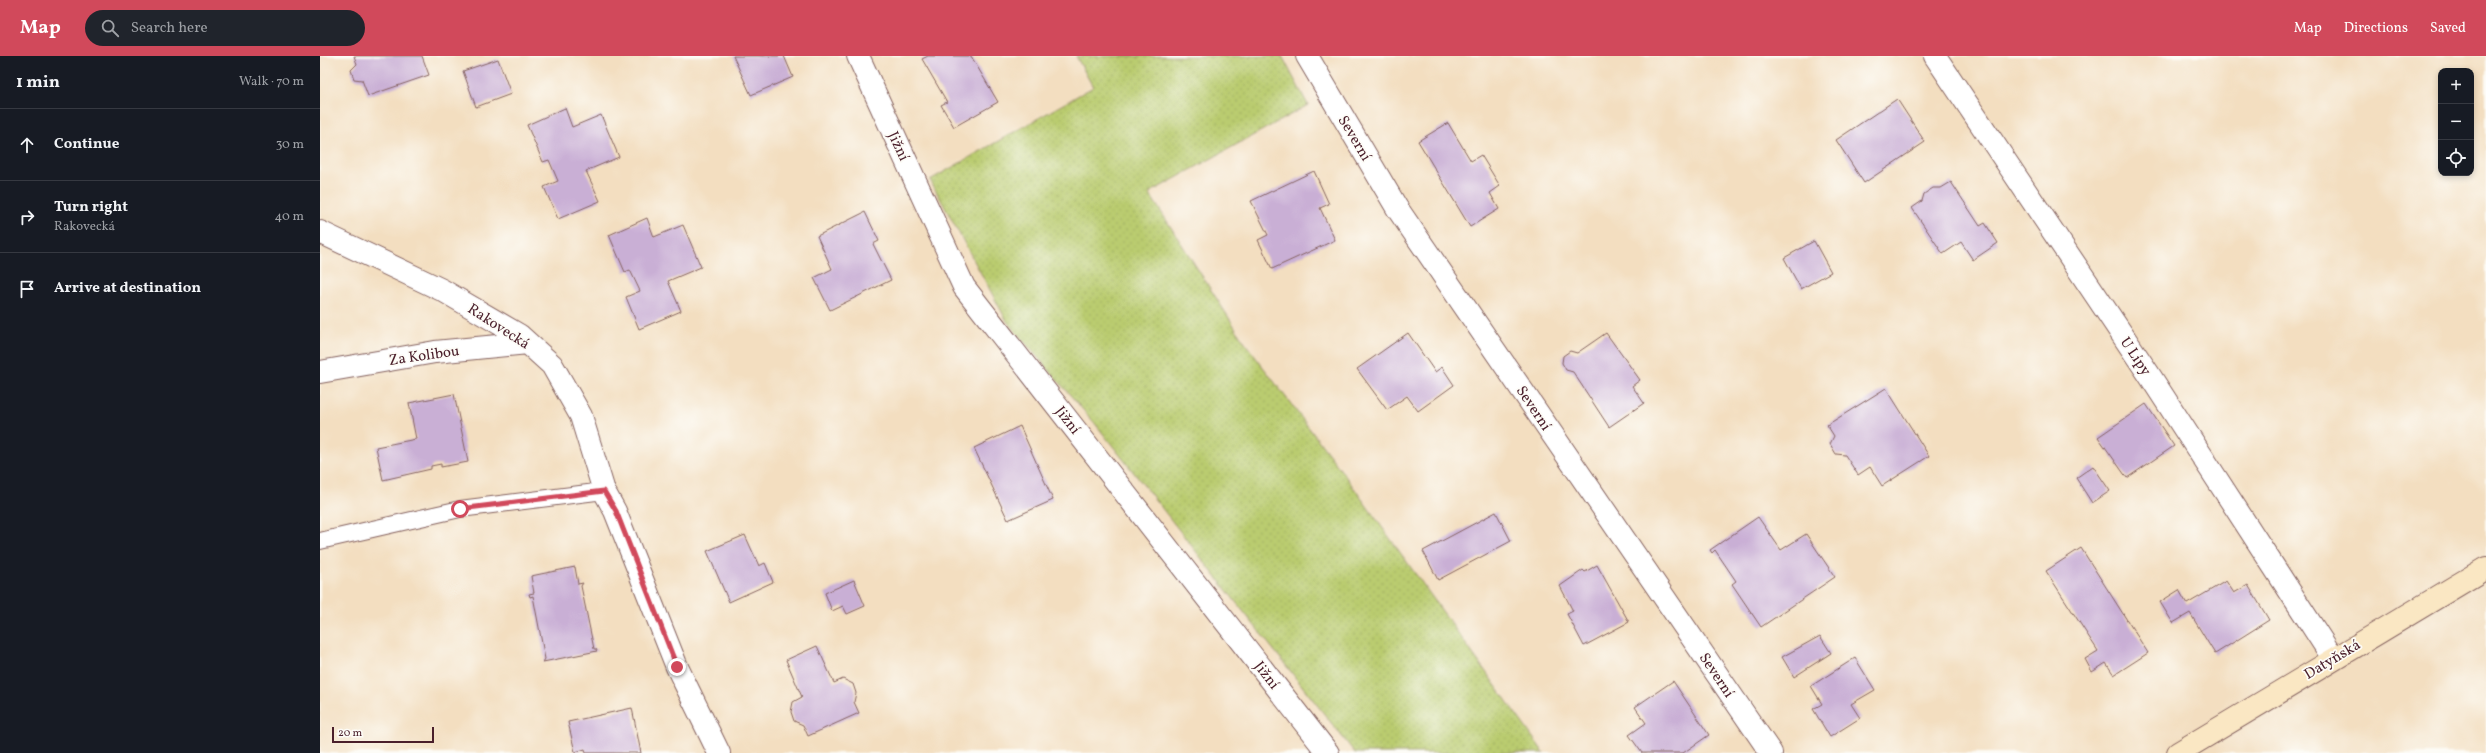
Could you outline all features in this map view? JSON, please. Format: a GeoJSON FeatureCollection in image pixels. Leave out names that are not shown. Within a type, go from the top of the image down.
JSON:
{"type":"FeatureCollection","features":[{"type":"Feature","properties":{"kind":"main road","name":"Datyňská"},"geometry":{"type":"LineString","coordinates":[[2178,753],[2333,658],[2486,568]]}},
{"type":"Feature","properties":{"kind":"street","name":"Jižní"},"geometry":{"type":"LineString","coordinates":[[858,56],[964,286],[1328,753]]}},
{"type":"Feature","properties":{"kind":"street","name":"Severní"},"geometry":{"type":"LineString","coordinates":[[1307,56],[1397,208],[1771,753]]}},
{"type":"Feature","properties":{"kind":"street","name":"U Lípy"},"geometry":{"type":"LineString","coordinates":[[1935,56],[2148,374],[2333,658]]}},
{"type":"Feature","properties":{"kind":"street","name":"Rakovecká"},"geometry":{"type":"LineString","coordinates":[[320,232],[442,290],[519,335],[552,365],[581,416],[604,491],[616,511],[677,667],[719,753]]}},
{"type":"Feature","properties":{"kind":"street","name":"Za Kolibou"},"geometry":{"type":"LineString","coordinates":[[320,372],[435,352],[528,343]]}},
{"type":"Feature","properties":{"kind":"lane"},"geometry":{"type":"LineString","coordinates":[[320,541],[460,509],[604,491]]}},
{"type":"Feature","properties":{"kind":"green space"},"geometry":{"type":"Polygon","coordinates":[[[1076,56],[1282,56],[1308,105],[1149,193],[1245,343],[1346,477],[1544,753],[1355,753],[1097,426],[1008,323],[930,180],[1093,87],[1076,56]]]}},
{"type":"Feature","properties":{"kind":"building"},"geometry":{"type":"Polygon","coordinates":[[[354,56],[422,56],[429,75],[368,96],[362,80],[354,79],[351,70],[357,64],[354,56]]]}},
{"type":"Feature","properties":{"kind":"building"},"geometry":{"type":"Polygon","coordinates":[[[733,56],[784,56],[793,77],[751,95],[733,56]]]}},
{"type":"Feature","properties":{"kind":"building"},"geometry":{"type":"Polygon","coordinates":[[[928,56],[971,56],[998,102],[954,127],[941,105],[947,102],[922,59],[928,56]]]}},
{"type":"Feature","properties":{"kind":"building"},"geometry":{"type":"Polygon","coordinates":[[[498,59],[511,94],[476,107],[463,71],[498,59]]]}},
{"type":"Feature","properties":{"kind":"building"},"geometry":{"type":"Polygon","coordinates":[[[1897,99],[1925,142],[1864,183],[1836,140],[1897,99]]]}},
{"type":"Feature","properties":{"kind":"building"},"geometry":{"type":"Polygon","coordinates":[[[565,108],[572,127],[601,115],[619,157],[586,171],[600,201],[558,219],[544,187],[558,181],[549,160],[543,162],[527,125],[565,108]]]}},
{"type":"Feature","properties":{"kind":"building"},"geometry":{"type":"Polygon","coordinates":[[[1448,123],[1471,161],[1481,155],[1500,186],[1490,193],[1499,209],[1470,227],[1418,141],[1448,123]]]}},
{"type":"Feature","properties":{"kind":"building"},"geometry":{"type":"Polygon","coordinates":[[[1314,171],[1329,204],[1320,208],[1335,240],[1272,269],[1258,240],[1268,235],[1251,201],[1314,171]]]}},
{"type":"Feature","properties":{"kind":"building"},"geometry":{"type":"Polygon","coordinates":[[[1951,182],[1980,226],[1985,223],[1998,243],[1973,260],[1961,242],[1943,254],[1912,208],[1922,201],[1924,194],[1933,188],[1941,188],[1951,182]]]}},
{"type":"Feature","properties":{"kind":"building"},"geometry":{"type":"Polygon","coordinates":[[[865,212],[879,241],[873,244],[891,280],[830,310],[814,278],[832,269],[817,236],[865,212]]]}},
{"type":"Feature","properties":{"kind":"building"},"geometry":{"type":"Polygon","coordinates":[[[647,218],[654,237],[683,225],[701,267],[668,281],[681,311],[639,329],[626,297],[640,291],[630,270],[625,272],[609,235],[647,218]]]}},
{"type":"Feature","properties":{"kind":"building"},"geometry":{"type":"Polygon","coordinates":[[[1814,241],[1831,272],[1801,289],[1784,258],[1814,241]]]}},
{"type":"Feature","properties":{"kind":"building"},"geometry":{"type":"Polygon","coordinates":[[[1408,333],[1435,372],[1442,367],[1454,385],[1418,411],[1407,396],[1387,410],[1357,369],[1408,333]]]}},
{"type":"Feature","properties":{"kind":"building"},"geometry":{"type":"Polygon","coordinates":[[[1606,333],[1640,380],[1632,386],[1644,403],[1609,427],[1573,372],[1566,370],[1562,363],[1563,356],[1570,351],[1577,353],[1606,333]]]}},
{"type":"Feature","properties":{"kind":"building"},"geometry":{"type":"Polygon","coordinates":[[[1886,388],[1929,456],[1882,486],[1870,467],[1858,475],[1845,455],[1836,454],[1830,444],[1834,436],[1827,425],[1886,388]]]}},
{"type":"Feature","properties":{"kind":"building"},"geometry":{"type":"Polygon","coordinates":[[[454,394],[468,462],[441,467],[441,464],[431,466],[431,469],[383,480],[376,447],[416,439],[409,403],[454,394]]]}},
{"type":"Feature","properties":{"kind":"building"},"geometry":{"type":"Polygon","coordinates":[[[2146,404],[2174,446],[2127,478],[2098,437],[2146,404]]]}},
{"type":"Feature","properties":{"kind":"building"},"geometry":{"type":"Polygon","coordinates":[[[1020,426],[1053,500],[1008,520],[974,448],[1020,426]]]}},
{"type":"Feature","properties":{"kind":"building"},"geometry":{"type":"Polygon","coordinates":[[[2093,466],[2110,491],[2092,503],[2076,478],[2093,466]]]}},
{"type":"Feature","properties":{"kind":"building"},"geometry":{"type":"Polygon","coordinates":[[[1496,512],[1511,541],[1438,580],[1423,551],[1496,512]]]}},
{"type":"Feature","properties":{"kind":"building"},"geometry":{"type":"Polygon","coordinates":[[[1758,517],[1781,550],[1806,534],[1835,577],[1761,627],[1732,584],[1736,581],[1715,550],[1712,553],[1710,550],[1758,517]]]}},
{"type":"Feature","properties":{"kind":"building"},"geometry":{"type":"Polygon","coordinates":[[[745,535],[759,566],[765,563],[773,582],[729,602],[707,551],[745,535]]]}},
{"type":"Feature","properties":{"kind":"building"},"geometry":{"type":"Polygon","coordinates":[[[2081,548],[2148,653],[2114,675],[2106,663],[2092,672],[2085,659],[2098,651],[2046,571],[2081,548]]]}},
{"type":"Feature","properties":{"kind":"building"},"geometry":{"type":"Polygon","coordinates":[[[1597,565],[1629,622],[1584,646],[1567,614],[1573,611],[1560,586],[1583,570],[1585,572],[1597,565]]]}},
{"type":"Feature","properties":{"kind":"building"},"geometry":{"type":"Polygon","coordinates":[[[575,567],[578,584],[583,583],[581,586],[594,649],[597,651],[543,662],[545,659],[533,596],[530,597],[529,594],[534,593],[531,576],[575,567]]]}},
{"type":"Feature","properties":{"kind":"building"},"geometry":{"type":"Polygon","coordinates":[[[854,580],[865,606],[847,614],[843,606],[832,611],[825,593],[854,580]]]}},
{"type":"Feature","properties":{"kind":"building"},"geometry":{"type":"Polygon","coordinates":[[[2226,581],[2234,593],[2248,585],[2269,620],[2215,654],[2190,613],[2173,623],[2160,602],[2179,590],[2187,604],[2226,581]]]}},
{"type":"Feature","properties":{"kind":"building"},"geometry":{"type":"Polygon","coordinates":[[[1820,636],[1831,653],[1794,677],[1782,657],[1820,636]]]}},
{"type":"Feature","properties":{"kind":"building"},"geometry":{"type":"Polygon","coordinates":[[[817,646],[834,683],[843,679],[853,684],[856,693],[854,702],[859,713],[808,736],[803,725],[794,721],[791,712],[793,702],[802,697],[786,660],[817,646]]]}},
{"type":"Feature","properties":{"kind":"building"},"geometry":{"type":"Polygon","coordinates":[[[1855,658],[1875,690],[1851,704],[1860,718],[1830,737],[1813,709],[1822,704],[1811,686],[1855,658]]]}},
{"type":"Feature","properties":{"kind":"building"},"geometry":{"type":"Polygon","coordinates":[[[1673,681],[1709,735],[1683,753],[1642,753],[1629,735],[1646,723],[1635,707],[1673,681]]]}},
{"type":"Feature","properties":{"kind":"building"},"geometry":{"type":"Polygon","coordinates":[[[632,708],[641,753],[586,753],[585,749],[575,752],[568,722],[632,708]]]}},
{"type":"Feature","properties":{"kind":"route"},"geometry":{"type":"LineString","coordinates":[[460,509],[604,491],[616,511],[677,667]]}}]}
